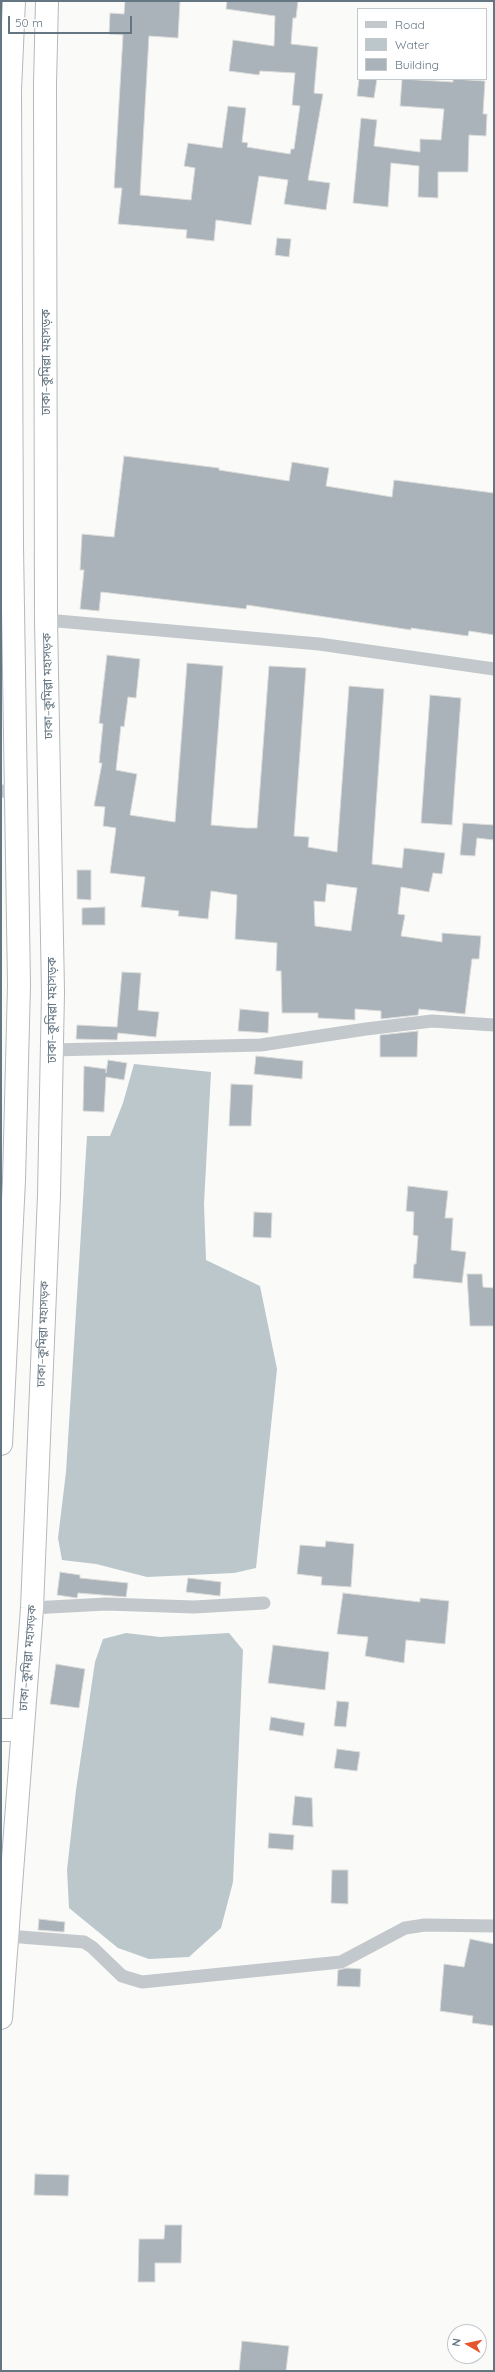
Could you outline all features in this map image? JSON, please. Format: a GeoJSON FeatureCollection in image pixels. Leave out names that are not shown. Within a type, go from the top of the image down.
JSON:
{"type":"FeatureCollection","features":[{"type":"Feature","properties":{"kind":"highway"},"geometry":{"type":"LineString","coordinates":[[1,1444],[5,1267],[19,985],[9,792],[7,606],[10,90],[14,1]]}},
{"type":"Feature","properties":{"kind":"highway","name":"ঢাকা–কুমিল্লা মহাসড়ক"},"geometry":{"type":"LineString","coordinates":[[1,2018],[8,1936],[12,1730],[32,1608],[49,1195],[53,992],[46,620],[45,84],[47,1]]}},
{"type":"Feature","properties":{"kind":"street"},"geometry":{"type":"LineString","coordinates":[[46,620],[319,644],[494,669]]}},
{"type":"Feature","properties":{"kind":"street"},"geometry":{"type":"LineString","coordinates":[[52,1050],[261,1046],[366,1029],[432,1021],[494,1025]]}},
{"type":"Feature","properties":{"kind":"street"},"geometry":{"type":"LineString","coordinates":[[32,1608],[106,1604],[194,1607],[264,1603]]}},
{"type":"Feature","properties":{"kind":"street"},"geometry":{"type":"LineString","coordinates":[[8,1936],[84,1942],[92,1947],[122,1976],[142,1982],[341,1962],[406,1928],[425,1925],[494,1926]]}},
{"type":"Feature","properties":{"kind":"water"},"geometry":{"type":"Polygon","coordinates":[[[134,1064],[211,1072],[204,1204],[206,1260],[260,1286],[277,1369],[256,1568],[234,1573],[147,1577],[96,1564],[62,1560],[58,1538],[66,1472],[87,1136],[110,1136],[123,1103],[134,1064]]]}},
{"type":"Feature","properties":{"kind":"water"},"geometry":{"type":"Polygon","coordinates":[[[126,1633],[160,1637],[229,1633],[243,1650],[233,1882],[221,1928],[189,1957],[149,1959],[118,1948],[69,1908],[67,1870],[76,1790],[95,1662],[103,1639],[126,1633]]]}},
{"type":"Feature","properties":{"kind":"building"},"geometry":{"type":"Polygon","coordinates":[[[125,1],[180,1],[178,38],[149,36],[140,195],[191,200],[195,168],[184,166],[188,143],[222,148],[228,106],[246,108],[242,142],[248,143],[247,147],[290,154],[291,149],[294,149],[300,106],[292,105],[295,73],[260,71],[259,75],[229,71],[233,40],[274,46],[275,16],[226,9],[227,1],[298,1],[296,18],[293,18],[291,44],[318,47],[314,93],[323,94],[308,180],[330,183],[326,210],[284,204],[288,180],[259,176],[251,225],[216,220],[214,241],[186,238],[187,230],[118,224],[122,188],[114,188],[123,35],[109,34],[110,13],[124,14],[125,1]]]}},
{"type":"Feature","properties":{"kind":"building"},"geometry":{"type":"Polygon","coordinates":[[[359,80],[377,80],[374,98],[357,96],[359,80]]]}},
{"type":"Feature","properties":{"kind":"building"},"geometry":{"type":"Polygon","coordinates":[[[402,80],[453,82],[453,80],[485,81],[483,114],[487,114],[486,136],[469,135],[468,172],[438,172],[438,198],[418,197],[419,166],[391,163],[388,207],[353,203],[361,118],[377,120],[374,146],[420,152],[420,139],[441,140],[444,109],[400,106],[402,80]]]}},
{"type":"Feature","properties":{"kind":"building"},"geometry":{"type":"Polygon","coordinates":[[[277,238],[291,239],[289,257],[275,255],[277,238]]]}},
{"type":"Feature","properties":{"kind":"building"},"geometry":{"type":"Polygon","coordinates":[[[124,456],[219,468],[219,470],[289,481],[292,462],[329,468],[326,486],[392,497],[394,480],[494,493],[494,635],[469,631],[468,636],[411,628],[411,630],[247,605],[246,609],[101,592],[99,611],[80,609],[84,570],[80,570],[82,534],[114,537],[124,456]]]}},
{"type":"Feature","properties":{"kind":"building"},"geometry":{"type":"Polygon","coordinates":[[[107,655],[140,659],[136,698],[128,697],[124,727],[121,726],[116,770],[137,774],[130,815],[175,822],[187,663],[223,666],[211,825],[257,828],[269,666],[306,668],[294,836],[309,837],[308,847],[337,852],[349,686],[384,689],[372,864],[402,868],[404,848],[445,853],[442,874],[433,873],[429,892],[401,887],[398,914],[405,915],[401,936],[442,942],[442,933],[481,936],[479,959],[472,959],[465,1014],[419,1009],[418,1015],[381,1019],[381,1011],[355,1009],[355,1020],[318,1018],[318,1013],[282,1013],[281,971],[276,971],[277,943],[235,939],[237,895],[211,891],[208,919],[178,916],[179,911],[141,907],[145,877],[110,873],[116,828],[103,826],[105,807],[94,806],[102,763],[99,763],[103,724],[99,723],[107,655]],[[327,884],[325,902],[314,901],[315,926],[351,931],[357,888],[327,884]]]}},
{"type":"Feature","properties":{"kind":"building"},"geometry":{"type":"Polygon","coordinates":[[[430,695],[461,698],[452,825],[421,823],[430,695]]]}},
{"type":"Feature","properties":{"kind":"building"},"geometry":{"type":"Polygon","coordinates":[[[463,823],[494,825],[494,840],[477,838],[475,856],[460,855],[463,823]]]}},
{"type":"Feature","properties":{"kind":"building"},"geometry":{"type":"Polygon","coordinates":[[[77,870],[91,870],[91,900],[77,899],[77,870]]]}},
{"type":"Feature","properties":{"kind":"building"},"geometry":{"type":"Polygon","coordinates":[[[105,907],[105,925],[82,925],[82,908],[105,907]]]}},
{"type":"Feature","properties":{"kind":"building"},"geometry":{"type":"Polygon","coordinates":[[[122,972],[141,973],[138,1010],[159,1012],[156,1037],[118,1033],[117,1040],[76,1039],[77,1025],[117,1027],[122,972]]]}},
{"type":"Feature","properties":{"kind":"building"},"geometry":{"type":"Polygon","coordinates":[[[240,1009],[269,1012],[268,1033],[238,1031],[240,1009]]]}},
{"type":"Feature","properties":{"kind":"building"},"geometry":{"type":"Polygon","coordinates":[[[418,1031],[417,1057],[380,1057],[380,1035],[418,1031]]]}},
{"type":"Feature","properties":{"kind":"building"},"geometry":{"type":"Polygon","coordinates":[[[256,1056],[303,1061],[302,1079],[254,1074],[256,1056]]]}},
{"type":"Feature","properties":{"kind":"building"},"geometry":{"type":"Polygon","coordinates":[[[108,1060],[127,1063],[124,1080],[106,1077],[104,1112],[83,1111],[84,1066],[106,1069],[106,1073],[108,1060]]]}},
{"type":"Feature","properties":{"kind":"building"},"geometry":{"type":"Polygon","coordinates":[[[231,1084],[253,1085],[251,1126],[229,1126],[231,1084]]]}},
{"type":"Feature","properties":{"kind":"building"},"geometry":{"type":"Polygon","coordinates":[[[408,1186],[448,1191],[445,1218],[453,1218],[451,1250],[466,1252],[462,1283],[413,1278],[414,1264],[416,1264],[418,1236],[413,1235],[414,1212],[406,1211],[408,1186]]]}},
{"type":"Feature","properties":{"kind":"building"},"geometry":{"type":"Polygon","coordinates":[[[254,1212],[272,1213],[271,1238],[253,1237],[254,1212]]]}},
{"type":"Feature","properties":{"kind":"building"},"geometry":{"type":"Polygon","coordinates":[[[467,1274],[482,1274],[483,1287],[494,1288],[494,1326],[470,1326],[467,1274]]]}},
{"type":"Feature","properties":{"kind":"building"},"geometry":{"type":"Polygon","coordinates":[[[326,1541],[354,1544],[351,1587],[321,1585],[322,1577],[297,1574],[300,1545],[325,1547],[326,1541]]]}},
{"type":"Feature","properties":{"kind":"building"},"geometry":{"type":"Polygon","coordinates":[[[60,1572],[80,1575],[80,1578],[128,1583],[126,1597],[78,1593],[77,1598],[57,1595],[60,1572]]]}},
{"type":"Feature","properties":{"kind":"building"},"geometry":{"type":"Polygon","coordinates":[[[188,1578],[221,1582],[220,1596],[186,1592],[188,1578]]]}},
{"type":"Feature","properties":{"kind":"building"},"geometry":{"type":"Polygon","coordinates":[[[343,1593],[420,1602],[420,1598],[449,1601],[445,1644],[406,1640],[404,1663],[365,1656],[368,1637],[337,1634],[343,1593]]]}},
{"type":"Feature","properties":{"kind":"building"},"geometry":{"type":"Polygon","coordinates":[[[273,1645],[329,1652],[325,1690],[268,1683],[273,1645]]]}},
{"type":"Feature","properties":{"kind":"building"},"geometry":{"type":"Polygon","coordinates":[[[56,1664],[85,1669],[79,1708],[50,1704],[56,1664]]]}},
{"type":"Feature","properties":{"kind":"building"},"geometry":{"type":"Polygon","coordinates":[[[337,1701],[349,1702],[346,1727],[334,1726],[337,1701]]]}},
{"type":"Feature","properties":{"kind":"building"},"geometry":{"type":"Polygon","coordinates":[[[271,1717],[305,1723],[303,1736],[269,1730],[271,1717]]]}},
{"type":"Feature","properties":{"kind":"building"},"geometry":{"type":"Polygon","coordinates":[[[337,1749],[360,1752],[357,1771],[334,1768],[337,1749]]]}},
{"type":"Feature","properties":{"kind":"building"},"geometry":{"type":"Polygon","coordinates":[[[295,1796],[312,1798],[313,1827],[292,1825],[295,1796]]]}},
{"type":"Feature","properties":{"kind":"building"},"geometry":{"type":"Polygon","coordinates":[[[269,1833],[294,1835],[293,1850],[268,1848],[269,1833]]]}},
{"type":"Feature","properties":{"kind":"building"},"geometry":{"type":"Polygon","coordinates":[[[332,1870],[348,1870],[348,1904],[331,1903],[332,1870]]]}},
{"type":"Feature","properties":{"kind":"building"},"geometry":{"type":"Polygon","coordinates":[[[39,1919],[65,1922],[64,1932],[38,1930],[39,1919]]]}},
{"type":"Feature","properties":{"kind":"building"},"geometry":{"type":"Polygon","coordinates":[[[470,1939],[494,1944],[494,2026],[472,2023],[473,2016],[440,2011],[444,1964],[464,1967],[470,1939]]]}},
{"type":"Feature","properties":{"kind":"building"},"geometry":{"type":"Polygon","coordinates":[[[347,1968],[361,1969],[360,1987],[337,1986],[338,1970],[347,1968]]]}},
{"type":"Feature","properties":{"kind":"building"},"geometry":{"type":"Polygon","coordinates":[[[35,2174],[69,2175],[68,2196],[34,2195],[35,2174]]]}},
{"type":"Feature","properties":{"kind":"building"},"geometry":{"type":"Polygon","coordinates":[[[165,2225],[182,2225],[181,2263],[155,2263],[155,2282],[138,2282],[139,2239],[164,2239],[165,2225]]]}},
{"type":"Feature","properties":{"kind":"building"},"geometry":{"type":"Polygon","coordinates":[[[242,2341],[289,2346],[286,2371],[239,2371],[242,2341]]]}}]}
